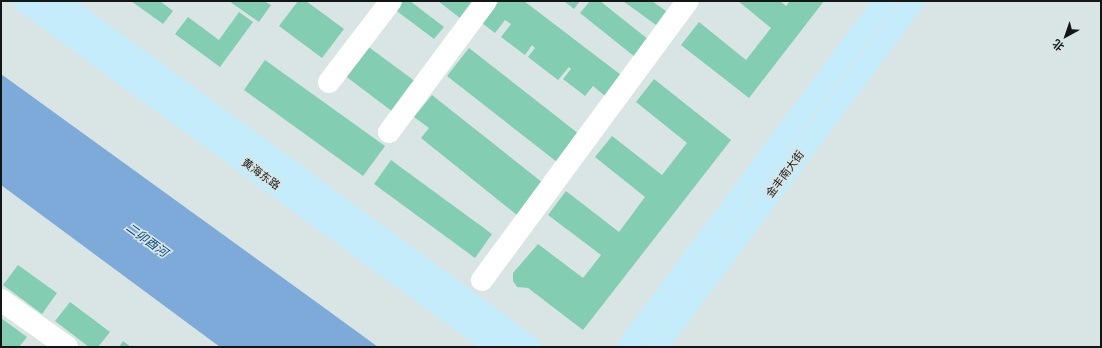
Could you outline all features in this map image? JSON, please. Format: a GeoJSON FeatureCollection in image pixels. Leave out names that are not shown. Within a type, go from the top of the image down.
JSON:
{"type":"FeatureCollection","features":[{"type":"Feature","properties":{"kind":"main road","name":"黄海东路"},"geometry":{"type":"LineString","coordinates":[[24,1],[497,347]]}},
{"type":"Feature","properties":{"kind":"main road","name":"黄海东路"},"geometry":{"type":"LineString","coordinates":[[58,1],[530,347]]}},
{"type":"Feature","properties":{"kind":"main road","name":"金丰南大街"},"geometry":{"type":"LineString","coordinates":[[628,347],[885,1]]}},
{"type":"Feature","properties":{"kind":"main road","name":"金丰南大街"},"geometry":{"type":"LineString","coordinates":[[656,347],[914,1]]}},
{"type":"Feature","properties":{"kind":"street"},"geometry":{"type":"LineString","coordinates":[[329,82],[390,1]]}},
{"type":"Feature","properties":{"kind":"street"},"geometry":{"type":"LineString","coordinates":[[389,132],[486,1]]}},
{"type":"Feature","properties":{"kind":"street"},"geometry":{"type":"LineString","coordinates":[[482,280],[688,1]]}},
{"type":"Feature","properties":{"kind":"street"},"geometry":{"type":"LineString","coordinates":[[1,300],[66,347]]}},
{"type":"Feature","properties":{"kind":"water","name":"二卯酉河"},"geometry":{"type":"Polygon","coordinates":[[[1,74],[378,347],[220,347],[1,185],[1,74]]]}},
{"type":"Feature","properties":{"kind":"building"},"geometry":{"type":"Polygon","coordinates":[[[131,1],[160,1],[173,11],[163,24],[131,1]]]}},
{"type":"Feature","properties":{"kind":"building"},"geometry":{"type":"Polygon","coordinates":[[[229,1],[264,1],[271,5],[259,22],[229,1]]]}},
{"type":"Feature","properties":{"kind":"building"},"geometry":{"type":"Polygon","coordinates":[[[298,1],[306,1],[344,29],[322,58],[279,26],[298,1]]]}},
{"type":"Feature","properties":{"kind":"building"},"geometry":{"type":"Polygon","coordinates":[[[400,1],[410,1],[444,27],[434,39],[394,9],[400,1]]]}},
{"type":"Feature","properties":{"kind":"building"},"geometry":{"type":"Polygon","coordinates":[[[438,1],[472,1],[473,2],[460,18],[438,1]]]}},
{"type":"Feature","properties":{"kind":"building"},"geometry":{"type":"Polygon","coordinates":[[[499,1],[524,1],[621,75],[605,96],[593,86],[585,96],[563,79],[571,69],[569,67],[558,80],[528,57],[535,48],[532,45],[525,55],[501,37],[511,24],[505,20],[495,33],[482,23],[499,1]]]}},
{"type":"Feature","properties":{"kind":"building"},"geometry":{"type":"Polygon","coordinates":[[[564,1],[580,1],[574,9],[564,1]]]}},
{"type":"Feature","properties":{"kind":"building"},"geometry":{"type":"Polygon","coordinates":[[[590,1],[600,1],[649,40],[635,57],[580,13],[590,1]]]}},
{"type":"Feature","properties":{"kind":"building"},"geometry":{"type":"Polygon","coordinates":[[[623,1],[652,1],[666,11],[656,25],[623,1]]]}},
{"type":"Feature","properties":{"kind":"building"},"geometry":{"type":"Polygon","coordinates":[[[738,1],[780,1],[786,6],[790,1],[824,1],[749,98],[681,45],[699,22],[746,60],[771,28],[738,1]]]}},
{"type":"Feature","properties":{"kind":"building"},"geometry":{"type":"Polygon","coordinates":[[[239,12],[253,22],[220,67],[175,34],[188,17],[219,40],[239,12]]]}},
{"type":"Feature","properties":{"kind":"building"},"geometry":{"type":"Polygon","coordinates":[[[366,45],[416,82],[393,112],[344,75],[366,45]]]}},
{"type":"Feature","properties":{"kind":"building"},"geometry":{"type":"Polygon","coordinates":[[[469,48],[579,134],[557,162],[447,76],[469,48]]]}},
{"type":"Feature","properties":{"kind":"building"},"geometry":{"type":"Polygon","coordinates":[[[265,60],[385,146],[363,176],[244,90],[265,60]]]}},
{"type":"Feature","properties":{"kind":"building"},"geometry":{"type":"Polygon","coordinates":[[[654,79],[731,140],[583,330],[528,288],[517,287],[513,281],[513,273],[538,244],[583,278],[601,255],[548,215],[566,191],[619,232],[645,197],[595,157],[612,136],[662,175],[687,143],[636,102],[654,79]]]}},
{"type":"Feature","properties":{"kind":"building"},"geometry":{"type":"Polygon","coordinates":[[[432,95],[543,183],[517,215],[421,138],[429,128],[414,117],[432,95]]]}},
{"type":"Feature","properties":{"kind":"building"},"geometry":{"type":"Polygon","coordinates":[[[391,160],[492,234],[475,258],[374,184],[391,160]]]}},
{"type":"Feature","properties":{"kind":"building"},"geometry":{"type":"Polygon","coordinates":[[[18,265],[57,293],[42,314],[3,285],[18,265]]]}},
{"type":"Feature","properties":{"kind":"building"},"geometry":{"type":"Polygon","coordinates":[[[70,302],[110,332],[98,347],[89,347],[55,321],[70,302]]]}},
{"type":"Feature","properties":{"kind":"building"},"geometry":{"type":"Polygon","coordinates":[[[1,318],[27,337],[19,347],[1,347],[1,318]]]}},
{"type":"Feature","properties":{"kind":"building"},"geometry":{"type":"Polygon","coordinates":[[[123,341],[131,347],[119,347],[123,341]]]}}]}
